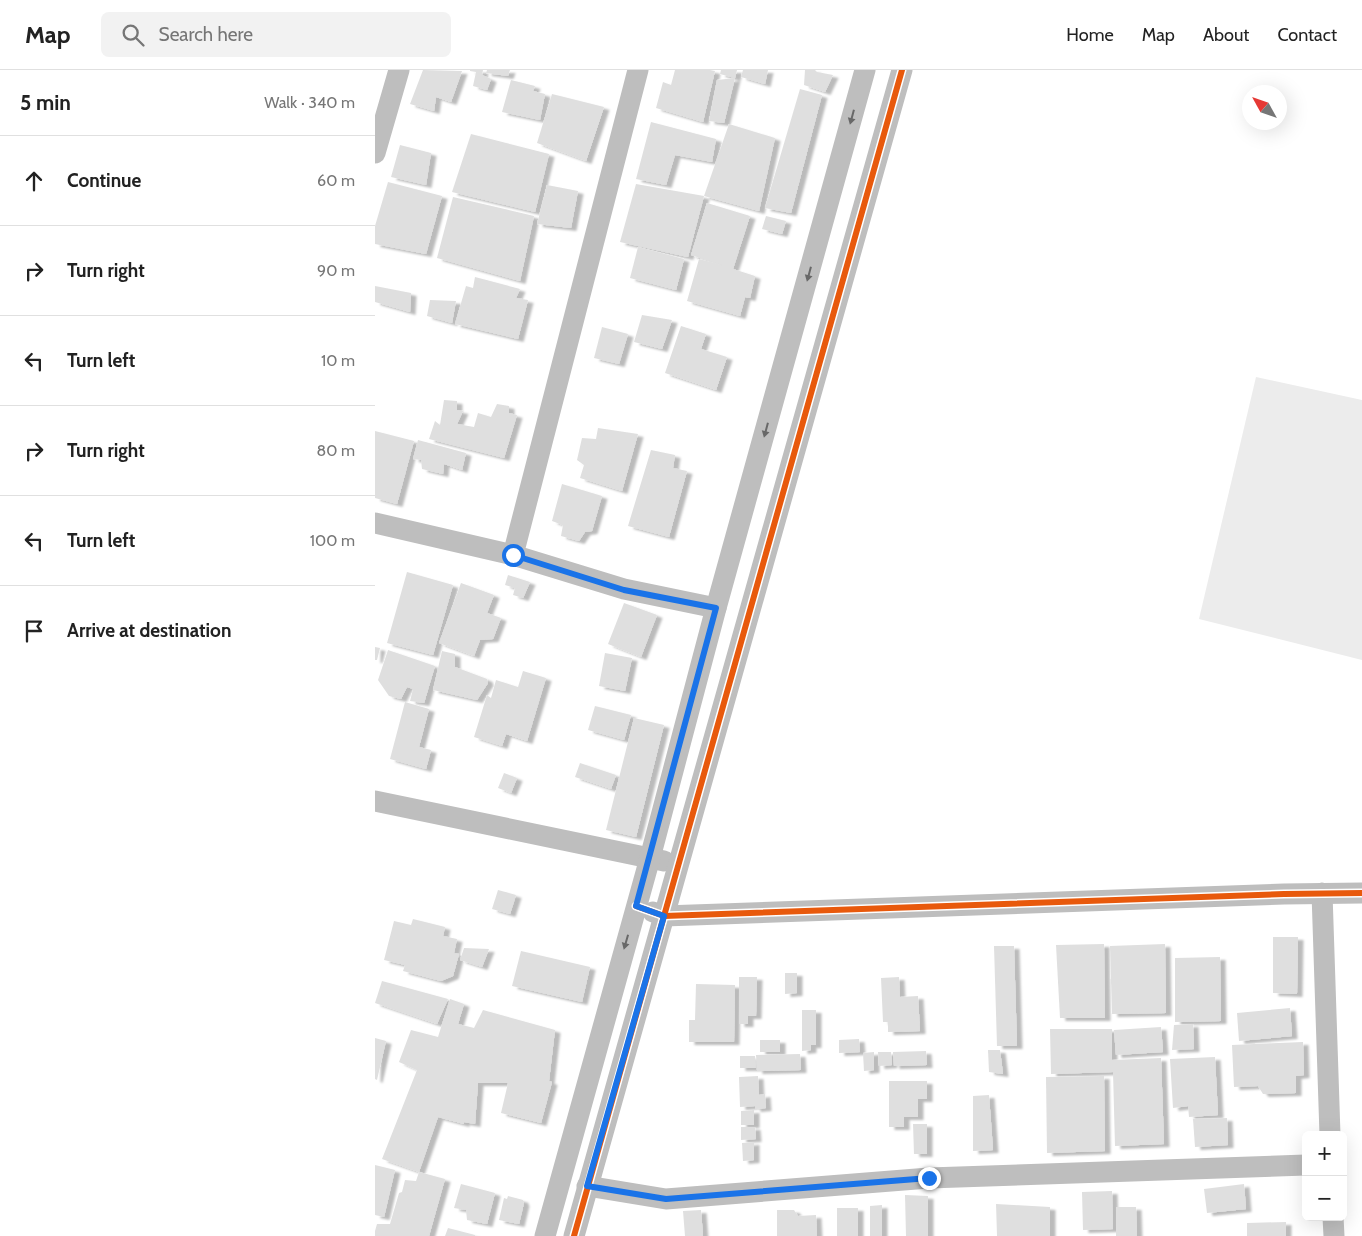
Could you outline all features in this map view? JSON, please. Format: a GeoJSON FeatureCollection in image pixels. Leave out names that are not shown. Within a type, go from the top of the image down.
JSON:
{"type":"FeatureCollection","features":[{"type":"Feature","properties":{"kind":"street"},"geometry":{"type":"LineString","coordinates":[[375,153],[399,70]]}},
{"type":"Feature","properties":{"kind":"street"},"geometry":{"type":"LineString","coordinates":[[513,555],[638,70]]}},
{"type":"Feature","properties":{"kind":"street"},"geometry":{"type":"LineString","coordinates":[[545,1236],[865,70]]}},
{"type":"Feature","properties":{"kind":"street"},"geometry":{"type":"LineString","coordinates":[[574,1236],[902,70]]}},
{"type":"Feature","properties":{"kind":"street"},"geometry":{"type":"LineString","coordinates":[[375,523],[513,555],[624,590],[716,608]]}},
{"type":"Feature","properties":{"kind":"street"},"geometry":{"type":"LineString","coordinates":[[375,801],[679,864]]}},
{"type":"Feature","properties":{"kind":"street"},"geometry":{"type":"LineString","coordinates":[[1322,893],[1330,1131]]}},
{"type":"Feature","properties":{"kind":"street"},"geometry":{"type":"LineString","coordinates":[[636,906],[664,916],[1362,893]]}},
{"type":"Feature","properties":{"kind":"street"},"geometry":{"type":"LineString","coordinates":[[587,1186],[666,1199],[929,1178],[1302,1165]]}},
{"type":"Feature","properties":{"kind":"street"},"geometry":{"type":"LineString","coordinates":[[1333,1221],[1334,1236]]}},
{"type":"Feature","properties":{"kind":"shaded area"},"geometry":{"type":"Polygon","coordinates":[[[1256,377],[1362,400],[1362,660],[1199,619],[1256,377]]]}},
{"type":"Feature","properties":{"kind":"building"},"geometry":{"type":"Polygon","coordinates":[[[423,70],[462,71],[451,102],[436,97],[434,111],[410,104],[423,70]]]}},
{"type":"Feature","properties":{"kind":"building"},"geometry":{"type":"Polygon","coordinates":[[[470,70],[483,70],[482,75],[491,79],[487,90],[473,86],[476,72],[470,70]]]}},
{"type":"Feature","properties":{"kind":"building"},"geometry":{"type":"Polygon","coordinates":[[[487,70],[510,70],[508,76],[486,73],[487,70]]]}},
{"type":"Feature","properties":{"kind":"building"},"geometry":{"type":"Polygon","coordinates":[[[675,70],[715,71],[703,122],[656,108],[663,82],[671,85],[675,70]]]}},
{"type":"Feature","properties":{"kind":"building"},"geometry":{"type":"Polygon","coordinates":[[[721,70],[737,70],[735,78],[720,74],[721,70]]]}},
{"type":"Feature","properties":{"kind":"building"},"geometry":{"type":"Polygon","coordinates":[[[743,70],[768,70],[765,84],[741,77],[743,70]]]}},
{"type":"Feature","properties":{"kind":"building"},"geometry":{"type":"Polygon","coordinates":[[[805,70],[815,70],[833,75],[825,92],[804,85],[805,70]]]}},
{"type":"Feature","properties":{"kind":"building"},"geometry":{"type":"Polygon","coordinates":[[[735,78],[724,123],[709,121],[717,80],[735,78]]]}},
{"type":"Feature","properties":{"kind":"building"},"geometry":{"type":"Polygon","coordinates":[[[511,80],[535,86],[533,91],[545,94],[540,120],[502,112],[511,80]]]}},
{"type":"Feature","properties":{"kind":"building"},"geometry":{"type":"Polygon","coordinates":[[[800,89],[822,95],[791,213],[765,208],[800,89]]]}},
{"type":"Feature","properties":{"kind":"building"},"geometry":{"type":"Polygon","coordinates":[[[552,94],[604,107],[586,161],[537,143],[552,94]]]}},
{"type":"Feature","properties":{"kind":"building"},"geometry":{"type":"Polygon","coordinates":[[[651,122],[716,139],[712,162],[675,155],[666,185],[636,179],[651,122]]]}},
{"type":"Feature","properties":{"kind":"building"},"geometry":{"type":"Polygon","coordinates":[[[729,124],[775,138],[759,211],[704,196],[729,124]]]}},
{"type":"Feature","properties":{"kind":"building"},"geometry":{"type":"Polygon","coordinates":[[[471,134],[549,154],[535,212],[452,192],[471,134]]]}},
{"type":"Feature","properties":{"kind":"building"},"geometry":{"type":"Polygon","coordinates":[[[400,145],[431,153],[426,185],[391,177],[400,145]]]}},
{"type":"Feature","properties":{"kind":"building"},"geometry":{"type":"Polygon","coordinates":[[[388,182],[442,196],[426,254],[375,244],[375,226],[388,182]]]}},
{"type":"Feature","properties":{"kind":"building"},"geometry":{"type":"Polygon","coordinates":[[[636,184],[704,196],[688,257],[620,242],[636,184]]]}},
{"type":"Feature","properties":{"kind":"building"},"geometry":{"type":"Polygon","coordinates":[[[547,185],[578,191],[571,228],[537,224],[547,185]]]}},
{"type":"Feature","properties":{"kind":"building"},"geometry":{"type":"Polygon","coordinates":[[[453,197],[534,216],[520,281],[437,258],[453,197]]]}},
{"type":"Feature","properties":{"kind":"building"},"geometry":{"type":"Polygon","coordinates":[[[707,203],[750,216],[733,269],[755,276],[750,298],[745,297],[740,316],[687,301],[699,259],[725,266],[691,255],[707,203]]]}},
{"type":"Feature","properties":{"kind":"building"},"geometry":{"type":"Polygon","coordinates":[[[766,216],[786,221],[782,234],[762,229],[766,216]]]}},
{"type":"Feature","properties":{"kind":"building"},"geometry":{"type":"Polygon","coordinates":[[[638,247],[684,259],[676,290],[630,278],[638,247]]]}},
{"type":"Feature","properties":{"kind":"building"},"geometry":{"type":"Polygon","coordinates":[[[475,277],[520,289],[516,298],[528,300],[518,339],[455,324],[466,286],[473,288],[475,277]]]}},
{"type":"Feature","properties":{"kind":"building"},"geometry":{"type":"Polygon","coordinates":[[[375,286],[411,293],[410,312],[375,302],[375,286]]]}},
{"type":"Feature","properties":{"kind":"building"},"geometry":{"type":"Polygon","coordinates":[[[430,300],[456,301],[452,323],[427,316],[430,300]]]}},
{"type":"Feature","properties":{"kind":"building"},"geometry":{"type":"Polygon","coordinates":[[[642,315],[672,320],[662,349],[634,342],[642,315]]]}},
{"type":"Feature","properties":{"kind":"building"},"geometry":{"type":"Polygon","coordinates":[[[681,326],[706,334],[701,349],[727,357],[716,390],[665,373],[681,326]]]}},
{"type":"Feature","properties":{"kind":"building"},"geometry":{"type":"Polygon","coordinates":[[[602,327],[628,334],[619,364],[594,358],[602,327]]]}},
{"type":"Feature","properties":{"kind":"building"},"geometry":{"type":"Polygon","coordinates":[[[444,400],[457,401],[457,410],[463,411],[457,424],[474,427],[478,413],[491,417],[497,404],[509,406],[509,413],[517,415],[504,458],[429,439],[435,421],[440,425],[444,400]]]}},
{"type":"Feature","properties":{"kind":"building"},"geometry":{"type":"Polygon","coordinates":[[[598,428],[638,434],[622,491],[580,478],[584,465],[577,460],[582,438],[596,439],[598,428]]]}},
{"type":"Feature","properties":{"kind":"building"},"geometry":{"type":"Polygon","coordinates":[[[375,431],[414,441],[397,504],[375,498],[375,431]]]}},
{"type":"Feature","properties":{"kind":"building"},"geometry":{"type":"Polygon","coordinates":[[[418,440],[466,453],[462,470],[444,464],[443,474],[422,469],[421,460],[413,459],[418,440]]]}},
{"type":"Feature","properties":{"kind":"building"},"geometry":{"type":"Polygon","coordinates":[[[651,450],[675,455],[673,468],[687,471],[669,537],[628,526],[651,450]]]}},
{"type":"Feature","properties":{"kind":"building"},"geometry":{"type":"Polygon","coordinates":[[[562,484],[602,496],[592,531],[585,532],[579,541],[561,536],[563,525],[552,521],[562,484]]]}},
{"type":"Feature","properties":{"kind":"building"},"geometry":{"type":"Polygon","coordinates":[[[407,572],[453,585],[433,655],[387,643],[407,572]]]}},
{"type":"Feature","properties":{"kind":"building"},"geometry":{"type":"Polygon","coordinates":[[[508,575],[530,582],[523,598],[513,595],[515,588],[505,585],[508,575]]]}},
{"type":"Feature","properties":{"kind":"building"},"geometry":{"type":"Polygon","coordinates":[[[461,583],[494,595],[487,613],[501,618],[493,639],[480,640],[474,656],[439,643],[461,583]]]}},
{"type":"Feature","properties":{"kind":"building"},"geometry":{"type":"Polygon","coordinates":[[[624,603],[657,615],[641,657],[608,644],[624,603]]]}},
{"type":"Feature","properties":{"kind":"building"},"geometry":{"type":"Polygon","coordinates":[[[375,647],[380,648],[377,660],[375,660],[375,647]]]}},
{"type":"Feature","properties":{"kind":"building"},"geometry":{"type":"Polygon","coordinates":[[[388,650],[435,666],[424,703],[410,701],[413,689],[407,687],[401,699],[389,696],[378,680],[388,650]]]}},
{"type":"Feature","properties":{"kind":"building"},"geometry":{"type":"Polygon","coordinates":[[[442,651],[455,654],[455,667],[487,679],[488,683],[477,700],[433,690],[442,651]]]}},
{"type":"Feature","properties":{"kind":"building"},"geometry":{"type":"Polygon","coordinates":[[[605,653],[632,658],[625,691],[599,686],[605,653]]]}},
{"type":"Feature","properties":{"kind":"building"},"geometry":{"type":"Polygon","coordinates":[[[523,671],[546,678],[527,741],[506,734],[502,746],[474,737],[487,695],[491,698],[496,680],[518,687],[523,671]]]}},
{"type":"Feature","properties":{"kind":"building"},"geometry":{"type":"Polygon","coordinates":[[[405,702],[429,709],[419,747],[431,750],[426,769],[390,759],[405,702]]]}},
{"type":"Feature","properties":{"kind":"building"},"geometry":{"type":"Polygon","coordinates":[[[595,706],[631,715],[624,740],[588,730],[595,706]]]}},
{"type":"Feature","properties":{"kind":"building"},"geometry":{"type":"Polygon","coordinates":[[[634,718],[664,725],[636,837],[606,830],[634,718]]]}},
{"type":"Feature","properties":{"kind":"building"},"geometry":{"type":"Polygon","coordinates":[[[580,763],[616,775],[611,789],[575,777],[580,763]]]}},
{"type":"Feature","properties":{"kind":"building"},"geometry":{"type":"Polygon","coordinates":[[[504,773],[517,778],[511,793],[498,788],[504,773]]]}},
{"type":"Feature","properties":{"kind":"building"},"geometry":{"type":"Polygon","coordinates":[[[498,890],[516,895],[510,914],[492,909],[498,890]]]}},
{"type":"Feature","properties":{"kind":"building"},"geometry":{"type":"Polygon","coordinates":[[[413,919],[445,927],[443,936],[457,939],[454,953],[459,954],[453,976],[441,981],[403,971],[405,965],[384,960],[394,921],[411,925],[413,919]]]}},
{"type":"Feature","properties":{"kind":"building"},"geometry":{"type":"Polygon","coordinates":[[[1273,937],[1298,937],[1297,994],[1273,993],[1273,937]]]}},
{"type":"Feature","properties":{"kind":"building"},"geometry":{"type":"Polygon","coordinates":[[[1104,944],[1105,1018],[1060,1018],[1056,945],[1104,944]]]}},
{"type":"Feature","properties":{"kind":"building"},"geometry":{"type":"Polygon","coordinates":[[[1165,944],[1166,1013],[1112,1014],[1110,946],[1165,944]]]}},
{"type":"Feature","properties":{"kind":"building"},"geometry":{"type":"Polygon","coordinates":[[[994,946],[1014,946],[1017,1046],[997,1046],[994,946]]]}},
{"type":"Feature","properties":{"kind":"building"},"geometry":{"type":"Polygon","coordinates":[[[464,948],[489,949],[482,967],[460,960],[464,948]]]}},
{"type":"Feature","properties":{"kind":"building"},"geometry":{"type":"Polygon","coordinates":[[[521,951],[590,967],[582,1002],[512,986],[521,951]]]}},
{"type":"Feature","properties":{"kind":"building"},"geometry":{"type":"Polygon","coordinates":[[[1220,957],[1221,1021],[1175,1022],[1175,958],[1220,957]]]}},
{"type":"Feature","properties":{"kind":"building"},"geometry":{"type":"Polygon","coordinates":[[[785,973],[797,973],[797,993],[785,994],[785,973]]]}},
{"type":"Feature","properties":{"kind":"building"},"geometry":{"type":"Polygon","coordinates":[[[739,977],[757,977],[756,1016],[748,1016],[748,1024],[739,1024],[739,977]]]}},
{"type":"Feature","properties":{"kind":"building"},"geometry":{"type":"Polygon","coordinates":[[[899,977],[900,997],[918,996],[920,1031],[888,1032],[888,1022],[883,1022],[881,978],[899,977]]]}},
{"type":"Feature","properties":{"kind":"building"},"geometry":{"type":"Polygon","coordinates":[[[382,981],[448,999],[437,1024],[375,1003],[382,981]]]}},
{"type":"Feature","properties":{"kind":"building"},"geometry":{"type":"Polygon","coordinates":[[[696,984],[735,985],[734,1042],[689,1042],[689,1020],[695,1020],[696,984]]]}},
{"type":"Feature","properties":{"kind":"building"},"geometry":{"type":"Polygon","coordinates":[[[450,999],[464,1004],[458,1024],[474,1028],[483,1010],[555,1030],[549,1081],[552,1082],[541,1123],[501,1113],[508,1083],[478,1083],[475,1124],[464,1122],[464,1124],[438,1117],[419,1172],[382,1159],[417,1070],[399,1062],[411,1030],[438,1037],[450,999]]]}},
{"type":"Feature","properties":{"kind":"building"},"geometry":{"type":"Polygon","coordinates":[[[1290,1008],[1292,1036],[1239,1041],[1237,1013],[1290,1008]]]}},
{"type":"Feature","properties":{"kind":"building"},"geometry":{"type":"Polygon","coordinates":[[[802,1010],[816,1010],[816,1045],[811,1045],[811,1050],[802,1051],[802,1010]]]}},
{"type":"Feature","properties":{"kind":"building"},"geometry":{"type":"Polygon","coordinates":[[[1193,1024],[1194,1049],[1172,1050],[1174,1025],[1193,1024]]]}},
{"type":"Feature","properties":{"kind":"building"},"geometry":{"type":"Polygon","coordinates":[[[1161,1027],[1163,1052],[1116,1055],[1114,1030],[1161,1027]]]}},
{"type":"Feature","properties":{"kind":"building"},"geometry":{"type":"Polygon","coordinates":[[[1050,1029],[1112,1029],[1112,1060],[1161,1058],[1164,1144],[1115,1146],[1113,1072],[1051,1074],[1050,1029]]]}},
{"type":"Feature","properties":{"kind":"building"},"geometry":{"type":"Polygon","coordinates":[[[375,1038],[386,1041],[377,1080],[375,1079],[375,1038]]]}},
{"type":"Feature","properties":{"kind":"building"},"geometry":{"type":"Polygon","coordinates":[[[859,1039],[860,1052],[839,1053],[839,1040],[859,1039]]]}},
{"type":"Feature","properties":{"kind":"building"},"geometry":{"type":"Polygon","coordinates":[[[760,1040],[780,1040],[780,1052],[760,1052],[760,1040]]]}},
{"type":"Feature","properties":{"kind":"building"},"geometry":{"type":"Polygon","coordinates":[[[1303,1042],[1304,1075],[1296,1076],[1296,1093],[1263,1094],[1258,1086],[1234,1087],[1232,1045],[1303,1042]]]}},
{"type":"Feature","properties":{"kind":"building"},"geometry":{"type":"Polygon","coordinates":[[[988,1050],[1000,1050],[1003,1074],[989,1072],[988,1050]]]}},
{"type":"Feature","properties":{"kind":"building"},"geometry":{"type":"Polygon","coordinates":[[[926,1051],[927,1065],[894,1066],[893,1052],[926,1051]]]}},
{"type":"Feature","properties":{"kind":"building"},"geometry":{"type":"Polygon","coordinates":[[[874,1052],[874,1070],[864,1071],[863,1053],[874,1052]]]}},
{"type":"Feature","properties":{"kind":"building"},"geometry":{"type":"Polygon","coordinates":[[[878,1052],[891,1052],[892,1065],[879,1066],[878,1052]]]}},
{"type":"Feature","properties":{"kind":"building"},"geometry":{"type":"Polygon","coordinates":[[[800,1054],[801,1070],[757,1071],[756,1055],[800,1054]]]}},
{"type":"Feature","properties":{"kind":"building"},"geometry":{"type":"Polygon","coordinates":[[[740,1056],[755,1056],[756,1068],[740,1068],[740,1056]]]}},
{"type":"Feature","properties":{"kind":"building"},"geometry":{"type":"Polygon","coordinates":[[[1215,1057],[1218,1115],[1189,1117],[1188,1106],[1173,1108],[1170,1059],[1215,1057]]]}},
{"type":"Feature","properties":{"kind":"building"},"geometry":{"type":"Polygon","coordinates":[[[758,1076],[759,1095],[765,1094],[766,1108],[755,1109],[755,1106],[740,1107],[739,1077],[758,1076]]]}},
{"type":"Feature","properties":{"kind":"building"},"geometry":{"type":"Polygon","coordinates":[[[1104,1076],[1105,1151],[1047,1153],[1046,1077],[1104,1076]]]}},
{"type":"Feature","properties":{"kind":"building"},"geometry":{"type":"Polygon","coordinates":[[[889,1081],[927,1081],[927,1099],[918,1099],[918,1117],[904,1117],[904,1127],[889,1127],[889,1081]]]}},
{"type":"Feature","properties":{"kind":"building"},"geometry":{"type":"Polygon","coordinates":[[[989,1095],[993,1150],[973,1151],[973,1096],[989,1095]]]}},
{"type":"Feature","properties":{"kind":"building"},"geometry":{"type":"Polygon","coordinates":[[[754,1110],[754,1125],[741,1125],[741,1111],[754,1110]]]}},
{"type":"Feature","properties":{"kind":"building"},"geometry":{"type":"Polygon","coordinates":[[[1227,1118],[1228,1145],[1195,1147],[1193,1119],[1227,1118]]]}},
{"type":"Feature","properties":{"kind":"building"},"geometry":{"type":"Polygon","coordinates":[[[913,1124],[927,1124],[927,1154],[914,1154],[913,1124]]]}},
{"type":"Feature","properties":{"kind":"building"},"geometry":{"type":"Polygon","coordinates":[[[741,1127],[755,1127],[756,1139],[741,1140],[741,1127]]]}},
{"type":"Feature","properties":{"kind":"building"},"geometry":{"type":"Polygon","coordinates":[[[754,1142],[754,1160],[743,1161],[742,1143],[754,1142]]]}},
{"type":"Feature","properties":{"kind":"building"},"geometry":{"type":"Polygon","coordinates":[[[375,1165],[395,1170],[384,1217],[375,1215],[375,1165]]]}},
{"type":"Feature","properties":{"kind":"building"},"geometry":{"type":"Polygon","coordinates":[[[419,1172],[445,1179],[429,1236],[375,1236],[377,1224],[390,1224],[405,1180],[416,1181],[419,1172]]]}},
{"type":"Feature","properties":{"kind":"building"},"geometry":{"type":"Polygon","coordinates":[[[461,1184],[495,1193],[487,1224],[467,1220],[466,1210],[454,1208],[461,1184]]]}},
{"type":"Feature","properties":{"kind":"building"},"geometry":{"type":"Polygon","coordinates":[[[1244,1184],[1246,1209],[1207,1213],[1204,1189],[1244,1184]]]}},
{"type":"Feature","properties":{"kind":"building"},"geometry":{"type":"Polygon","coordinates":[[[1112,1191],[1113,1229],[1083,1230],[1082,1192],[1112,1191]]]}},
{"type":"Feature","properties":{"kind":"building"},"geometry":{"type":"Polygon","coordinates":[[[905,1195],[928,1196],[928,1236],[906,1236],[905,1195]]]}},
{"type":"Feature","properties":{"kind":"building"},"geometry":{"type":"Polygon","coordinates":[[[508,1196],[523,1200],[519,1224],[499,1220],[504,1198],[507,1199],[508,1196]]]}},
{"type":"Feature","properties":{"kind":"building"},"geometry":{"type":"Polygon","coordinates":[[[996,1204],[1050,1207],[1050,1236],[997,1236],[996,1204]]]}},
{"type":"Feature","properties":{"kind":"building"},"geometry":{"type":"Polygon","coordinates":[[[882,1205],[882,1236],[870,1236],[870,1206],[882,1205]]]}},
{"type":"Feature","properties":{"kind":"building"},"geometry":{"type":"Polygon","coordinates":[[[1116,1207],[1136,1207],[1137,1236],[1116,1236],[1116,1207]]]}},
{"type":"Feature","properties":{"kind":"building"},"geometry":{"type":"Polygon","coordinates":[[[837,1208],[858,1208],[858,1236],[837,1236],[837,1208]]]}},
{"type":"Feature","properties":{"kind":"building"},"geometry":{"type":"Polygon","coordinates":[[[701,1210],[703,1236],[685,1236],[683,1211],[701,1210]]]}},
{"type":"Feature","properties":{"kind":"building"},"geometry":{"type":"Polygon","coordinates":[[[777,1210],[794,1210],[798,1216],[816,1215],[817,1236],[777,1236],[777,1210]]]}},
{"type":"Feature","properties":{"kind":"building"},"geometry":{"type":"Polygon","coordinates":[[[1286,1222],[1286,1236],[1247,1236],[1247,1223],[1286,1222]]]}},
{"type":"Feature","properties":{"kind":"building"},"geometry":{"type":"Polygon","coordinates":[[[448,1228],[475,1235],[475,1236],[445,1236],[448,1228]]]}},
{"type":"Feature","properties":{"kind":"cycle path"},"geometry":{"type":"LineString","coordinates":[[574,1236],[902,70]]}},
{"type":"Feature","properties":{"kind":"cycle path"},"geometry":{"type":"LineString","coordinates":[[636,906],[664,916],[1284,894],[1362,893]]}},
{"type":"Feature","properties":{"kind":"route"},"geometry":{"type":"LineString","coordinates":[[513,555],[624,590],[716,608],[636,906],[664,916],[587,1186],[666,1199],[929,1178]]}}]}
